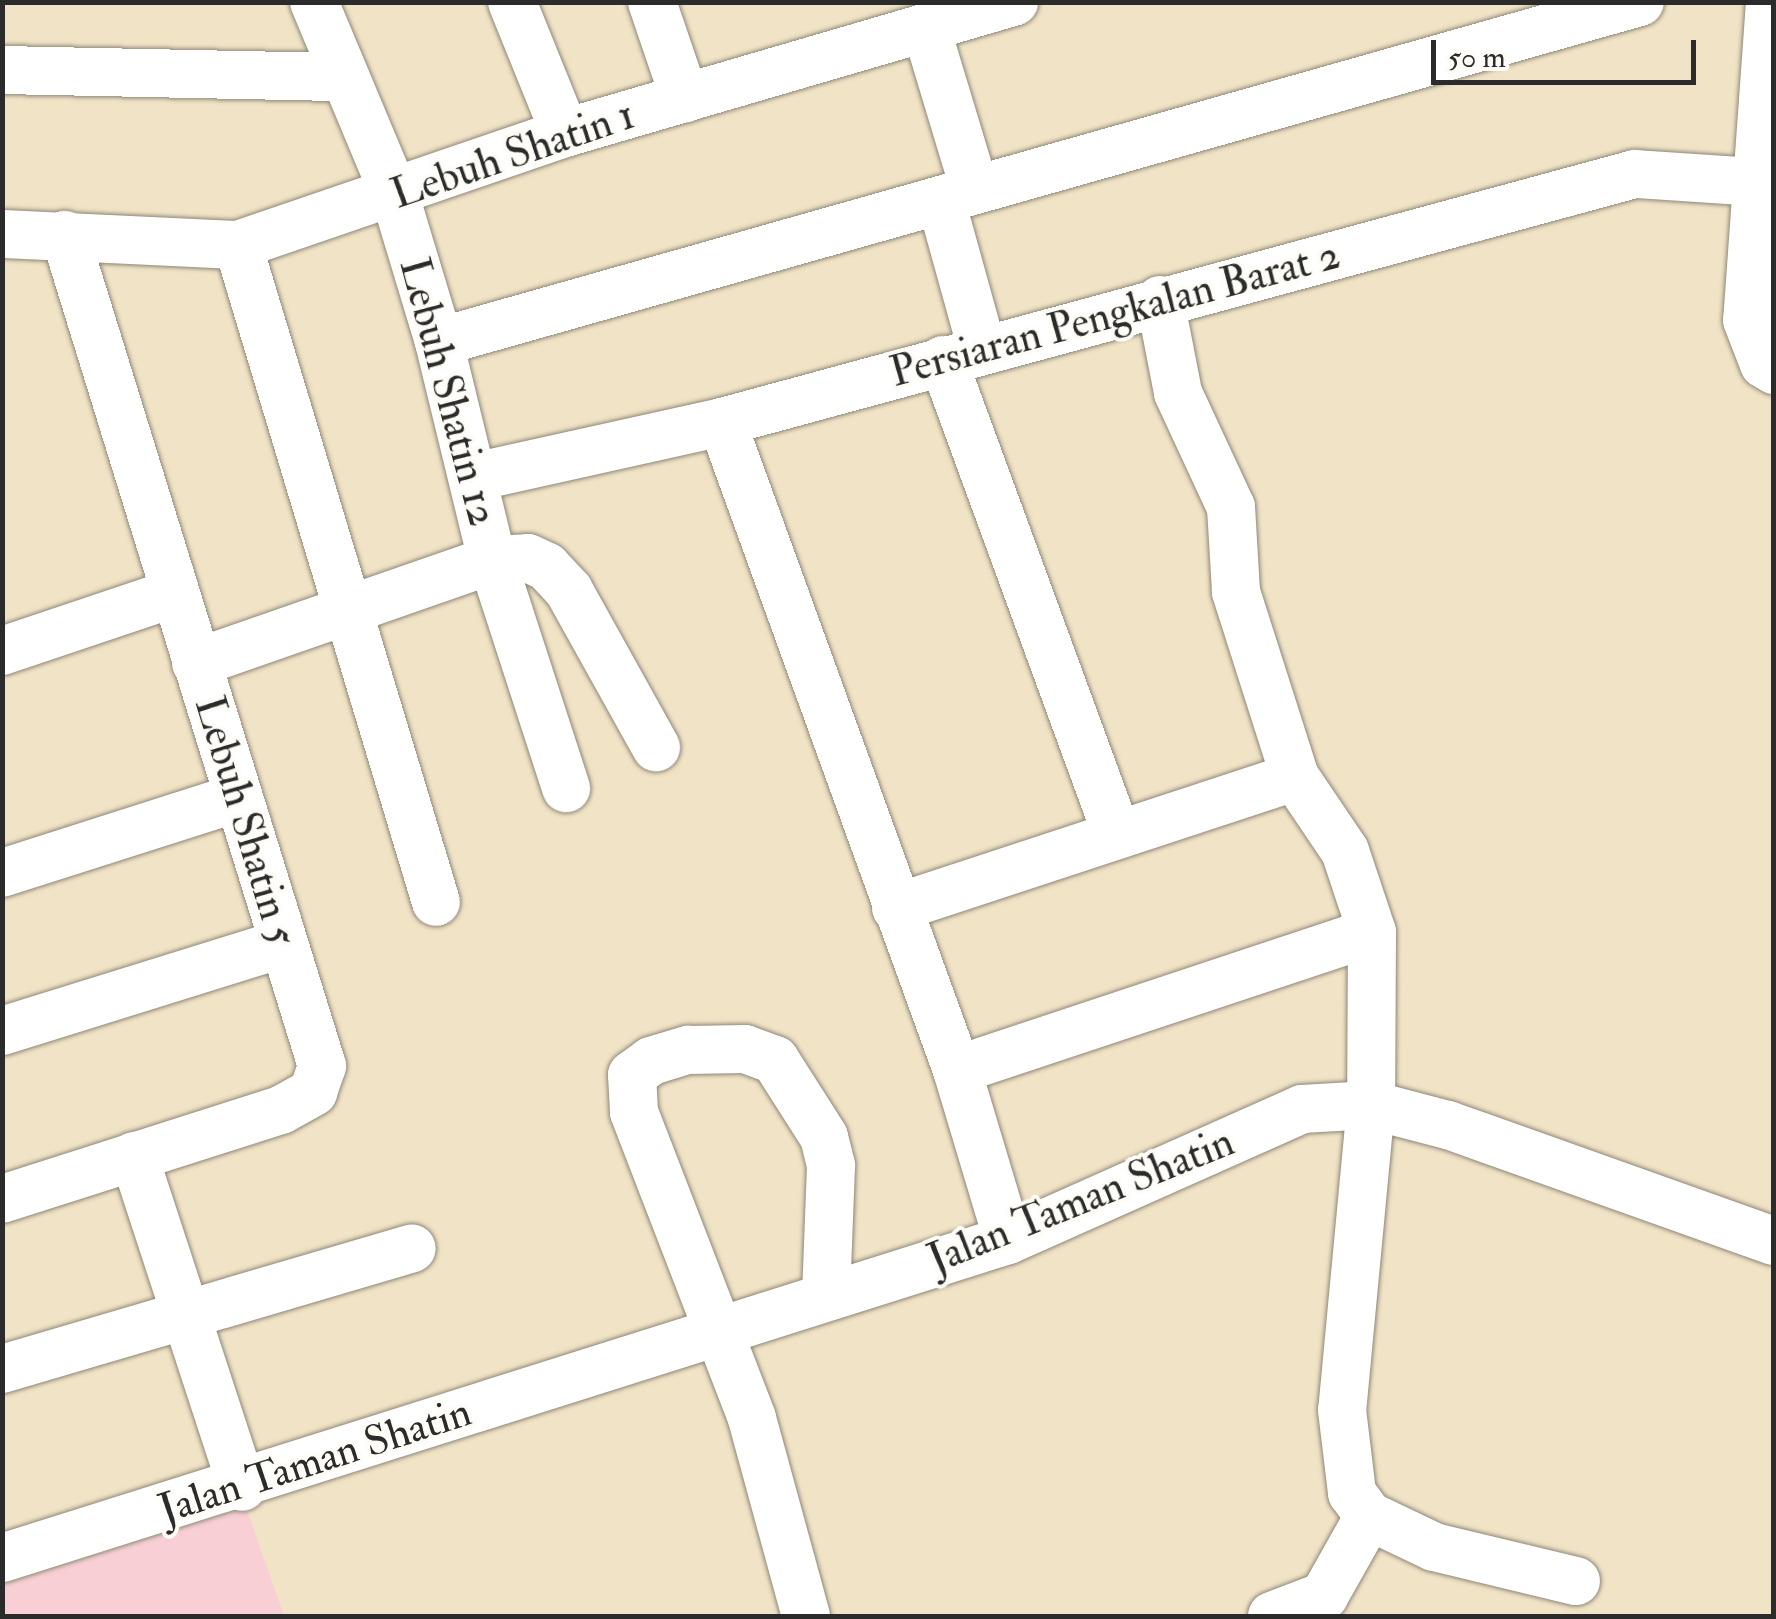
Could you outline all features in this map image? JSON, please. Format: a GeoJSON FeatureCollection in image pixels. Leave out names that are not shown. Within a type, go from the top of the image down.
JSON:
{"type":"FeatureCollection","features":[{"type":"Feature","properties":{"kind":"street","name":"Lebuh Shatin 12"},"geometry":{"type":"LineString","coordinates":[[314,2],[395,196],[439,342],[492,560],[566,788]]}},
{"type":"Feature","properties":{"kind":"street"},"geometry":{"type":"LineString","coordinates":[[512,2],[565,133]]}},
{"type":"Feature","properties":{"kind":"street"},"geometry":{"type":"LineString","coordinates":[[652,2],[685,99]]}},
{"type":"Feature","properties":{"kind":"street","name":"Lebuh Shatin 1"},"geometry":{"type":"LineString","coordinates":[[2,234],[238,245],[395,196],[565,133],[1014,2]]}},
{"type":"Feature","properties":{"kind":"street"},"geometry":{"type":"LineString","coordinates":[[439,342],[1640,2]]}},
{"type":"Feature","properties":{"kind":"street"},"geometry":{"type":"LineString","coordinates":[[1770,2],[1747,320],[1764,364],[1774,370]]}},
{"type":"Feature","properties":{"kind":"street"},"geometry":{"type":"LineString","coordinates":[[926,28],[958,195],[963,354],[1116,832]]}},
{"type":"Feature","properties":{"kind":"street"},"geometry":{"type":"LineString","coordinates":[[2,70],[346,77]]}},
{"type":"Feature","properties":{"kind":"street","name":"Persiaran Pengkalan Barat 2"},"geometry":{"type":"LineString","coordinates":[[474,477],[722,422],[1160,300],[1636,174],[1757,182]]}},
{"type":"Feature","properties":{"kind":"street","name":"Lebuh Shatin 5"},"geometry":{"type":"LineString","coordinates":[[2,1198],[281,1110],[313,1092],[322,1066],[65,235]]}},
{"type":"Feature","properties":{"kind":"street"},"geometry":{"type":"LineString","coordinates":[[238,245],[436,902]]}},
{"type":"Feature","properties":{"kind":"street"},"geometry":{"type":"LineString","coordinates":[[1160,300],[1178,393],[1231,507],[1236,592],[1296,777],[1345,851],[1372,932],[1371,1105],[1342,1410],[1352,1493],[1369,1516],[1434,1546],[1576,1580]]}},
{"type":"Feature","properties":{"kind":"street"},"geometry":{"type":"LineString","coordinates":[[722,422],[957,1070],[1008,1240]]}},
{"type":"Feature","properties":{"kind":"street"},"geometry":{"type":"LineString","coordinates":[[196,663],[492,560],[528,558],[569,591],[656,747]]}},
{"type":"Feature","properties":{"kind":"street"},"geometry":{"type":"LineString","coordinates":[[2,651],[174,593]]}},
{"type":"Feature","properties":{"kind":"street"},"geometry":{"type":"LineString","coordinates":[[896,908],[1116,832],[1296,777]]}},
{"type":"Feature","properties":{"kind":"street"},"geometry":{"type":"LineString","coordinates":[[2,873],[237,798]]}},
{"type":"Feature","properties":{"kind":"street"},"geometry":{"type":"LineString","coordinates":[[957,1070],[1372,932]]}},
{"type":"Feature","properties":{"kind":"street"},"geometry":{"type":"LineString","coordinates":[[2,1031],[282,944]]}},
{"type":"Feature","properties":{"kind":"street"},"geometry":{"type":"LineString","coordinates":[[806,1616],[752,1418],[714,1330],[628,1092],[632,1075],[650,1061],[688,1050],[746,1049],[775,1060],[824,1137],[831,1166],[826,1295]]}},
{"type":"Feature","properties":{"kind":"street","name":"Jalan Taman Shatin"},"geometry":{"type":"LineString","coordinates":[[2,1558],[242,1487],[714,1330],[1008,1240],[1302,1109],[1371,1105],[1448,1125],[1774,1241]]}},
{"type":"Feature","properties":{"kind":"street"},"geometry":{"type":"LineString","coordinates":[[134,1156],[242,1487]]}},
{"type":"Feature","properties":{"kind":"street"},"geometry":{"type":"LineString","coordinates":[[2,1369],[412,1248]]}},
{"type":"Feature","properties":{"kind":"street"},"geometry":{"type":"LineString","coordinates":[[1272,1616],[1324,1596],[1369,1516]]}},
{"type":"Feature","properties":{"kind":"shaded area"},"geometry":{"type":"Polygon","coordinates":[[[246,1507],[284,1616],[3,1616],[2,1585],[246,1507]]]}}]}
